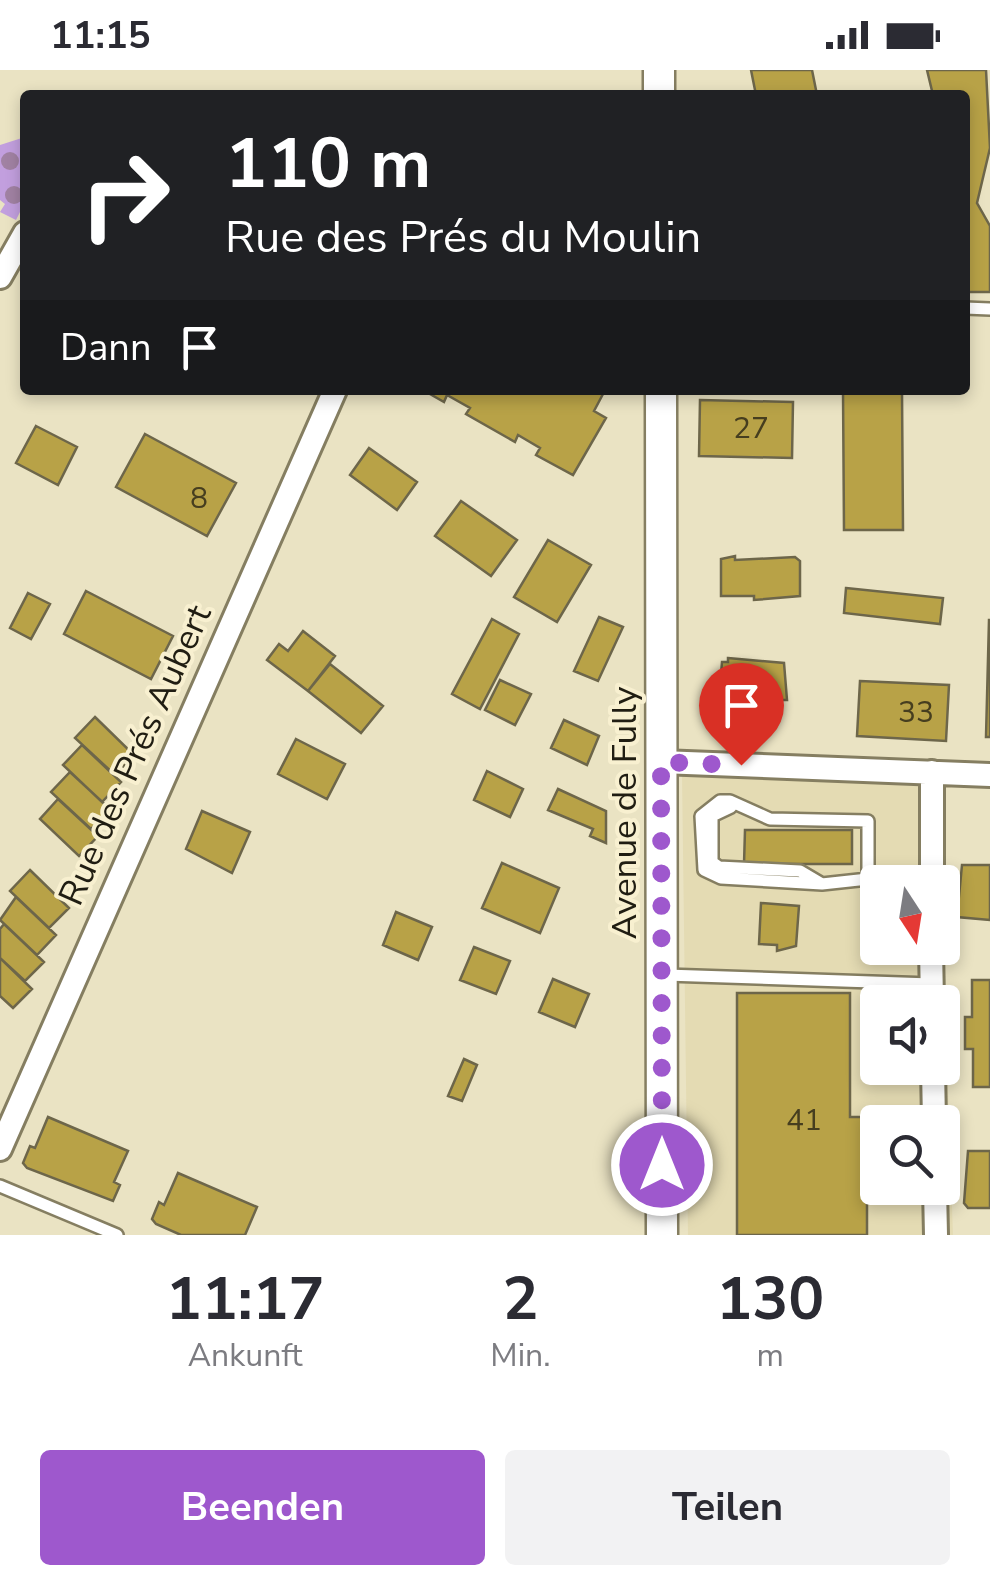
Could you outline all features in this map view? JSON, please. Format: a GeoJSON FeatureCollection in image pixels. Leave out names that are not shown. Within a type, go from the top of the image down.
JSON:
{"type":"FeatureCollection","features":[{"type":"Feature","properties":{"kind":"main road","name":"Avenue de Fully"},"geometry":{"type":"LineString","coordinates":[[661,395],[662,1235]]}},
{"type":"Feature","properties":{"kind":"street"},"geometry":{"type":"LineString","coordinates":[[0,277],[20,241]]}},
{"type":"Feature","properties":{"kind":"street","name":"Rue des Prés Aubert"},"geometry":{"type":"LineString","coordinates":[[0,1149],[333,395]]}},
{"type":"Feature","properties":{"kind":"street"},"geometry":{"type":"LineString","coordinates":[[661,762],[990,775]]}},
{"type":"Feature","properties":{"kind":"street"},"geometry":{"type":"LineString","coordinates":[[932,772],[932,865]]}},
{"type":"Feature","properties":{"kind":"street"},"geometry":{"type":"LineString","coordinates":[[935,1205],[936,1235]]}},
{"type":"Feature","properties":{"kind":"lane"},"geometry":{"type":"LineString","coordinates":[[730,801],[755,812],[770,818],[868,821],[868,878],[822,884],[721,878],[704,870],[701,816],[709,806],[730,801]]}},
{"type":"Feature","properties":{"kind":"lane"},"geometry":{"type":"LineString","coordinates":[[662,975],[860,988]]}},
{"type":"Feature","properties":{"kind":"lane"},"geometry":{"type":"LineString","coordinates":[[0,1186],[117,1235]]}},
{"type":"Feature","properties":{"kind":"shaded area"},"geometry":{"type":"Polygon","coordinates":[[[20,139],[20,212],[16,220],[0,212],[5,204],[0,200],[0,145],[20,139]]]}},
{"type":"Feature","properties":{"kind":"shaded area"},"geometry":{"type":"Polygon","coordinates":[[[682,774],[920,786],[932,865],[860,865],[860,965],[944,965],[944,985],[860,985],[860,1085],[948,1085],[949,1105],[860,1105],[860,1205],[952,1205],[953,1235],[688,1235],[682,774]]]}},
{"type":"Feature","properties":{"kind":"building"},"geometry":{"type":"Polygon","coordinates":[[[751,70],[812,70],[816,90],[755,90],[751,70]]]}},
{"type":"Feature","properties":{"kind":"building"},"geometry":{"type":"Polygon","coordinates":[[[927,70],[986,70],[990,148],[977,203],[990,226],[990,292],[970,292],[970,90],[932,90],[927,70]]]}},
{"type":"Feature","properties":{"kind":"building"},"geometry":{"type":"Polygon","coordinates":[[[447,395],[602,395],[594,411],[606,418],[573,475],[536,455],[540,448],[518,435],[515,442],[466,414],[470,408],[447,395]]]}},
{"type":"Feature","properties":{"kind":"building"},"geometry":{"type":"Polygon","coordinates":[[[843,395],[902,395],[903,530],[844,530],[843,395]]]}},
{"type":"Feature","properties":{"kind":"building"},"geometry":{"type":"Polygon","coordinates":[[[700,400],[793,402],[792,458],[699,456],[700,400]]]}},
{"type":"Feature","properties":{"kind":"building"},"geometry":{"type":"Polygon","coordinates":[[[36,426],[77,447],[58,485],[16,463],[36,426]]]}},
{"type":"Feature","properties":{"kind":"building"},"geometry":{"type":"Polygon","coordinates":[[[145,434],[236,483],[207,536],[116,487],[145,434]]]}},
{"type":"Feature","properties":{"kind":"building"},"geometry":{"type":"Polygon","coordinates":[[[369,448],[417,482],[397,510],[350,475],[369,448]]]}},
{"type":"Feature","properties":{"kind":"building"},"geometry":{"type":"Polygon","coordinates":[[[461,501],[517,540],[491,576],[435,536],[461,501]]]}},
{"type":"Feature","properties":{"kind":"building"},"geometry":{"type":"Polygon","coordinates":[[[548,540],[591,565],[557,622],[514,597],[548,540]]]}},
{"type":"Feature","properties":{"kind":"building"},"geometry":{"type":"Polygon","coordinates":[[[735,556],[735,560],[795,557],[800,561],[800,596],[754,600],[754,596],[721,596],[721,559],[735,556]]]}},
{"type":"Feature","properties":{"kind":"building"},"geometry":{"type":"Polygon","coordinates":[[[846,588],[943,598],[940,624],[844,613],[846,588]]]}},
{"type":"Feature","properties":{"kind":"building"},"geometry":{"type":"Polygon","coordinates":[[[86,591],[173,636],[151,679],[64,634],[86,591]]]}},
{"type":"Feature","properties":{"kind":"building"},"geometry":{"type":"Polygon","coordinates":[[[28,593],[50,604],[31,639],[10,628],[28,593]]]}},
{"type":"Feature","properties":{"kind":"building"},"geometry":{"type":"Polygon","coordinates":[[[599,617],[623,627],[598,681],[574,671],[599,617]]]}},
{"type":"Feature","properties":{"kind":"building"},"geometry":{"type":"Polygon","coordinates":[[[492,619],[519,634],[480,709],[452,694],[492,619]]]}},
{"type":"Feature","properties":{"kind":"building"},"geometry":{"type":"Polygon","coordinates":[[[989,620],[990,737],[986,737],[989,620]]]}},
{"type":"Feature","properties":{"kind":"building"},"geometry":{"type":"Polygon","coordinates":[[[303,631],[335,656],[308,691],[267,660],[279,644],[288,651],[303,631]]]}},
{"type":"Feature","properties":{"kind":"building"},"geometry":{"type":"Polygon","coordinates":[[[728,658],[784,663],[787,700],[761,700],[761,704],[719,699],[722,662],[728,662],[728,658]]]}},
{"type":"Feature","properties":{"kind":"building"},"geometry":{"type":"Polygon","coordinates":[[[330,664],[383,706],[361,733],[308,691],[330,664]]]}},
{"type":"Feature","properties":{"kind":"building"},"geometry":{"type":"Polygon","coordinates":[[[500,680],[531,694],[515,725],[485,710],[500,680]]]}},
{"type":"Feature","properties":{"kind":"building"},"geometry":{"type":"Polygon","coordinates":[[[860,681],[949,685],[946,741],[857,736],[860,681]]]}},
{"type":"Feature","properties":{"kind":"building"},"geometry":{"type":"Polygon","coordinates":[[[95,717],[134,755],[115,775],[75,738],[95,717]]]}},
{"type":"Feature","properties":{"kind":"building"},"geometry":{"type":"Polygon","coordinates":[[[564,720],[599,736],[587,765],[551,748],[564,720]]]}},
{"type":"Feature","properties":{"kind":"building"},"geometry":{"type":"Polygon","coordinates":[[[296,739],[345,764],[327,799],[278,774],[296,739]]]}},
{"type":"Feature","properties":{"kind":"building"},"geometry":{"type":"Polygon","coordinates":[[[82,745],[121,782],[102,802],[63,765],[82,745]]]}},
{"type":"Feature","properties":{"kind":"building"},"geometry":{"type":"Polygon","coordinates":[[[487,771],[523,789],[510,817],[474,800],[487,771]]]}},
{"type":"Feature","properties":{"kind":"building"},"geometry":{"type":"Polygon","coordinates":[[[70,772],[110,809],[91,829],[51,792],[70,772]]]}},
{"type":"Feature","properties":{"kind":"building"},"geometry":{"type":"Polygon","coordinates":[[[558,789],[606,811],[606,843],[590,836],[593,829],[548,810],[558,789]]]}},
{"type":"Feature","properties":{"kind":"building"},"geometry":{"type":"Polygon","coordinates":[[[58,799],[98,836],[79,856],[40,819],[58,799]]]}},
{"type":"Feature","properties":{"kind":"building"},"geometry":{"type":"Polygon","coordinates":[[[202,811],[250,832],[232,873],[186,849],[202,811]]]}},
{"type":"Feature","properties":{"kind":"building"},"geometry":{"type":"Polygon","coordinates":[[[745,830],[852,830],[852,864],[744,864],[745,830]]]}},
{"type":"Feature","properties":{"kind":"building"},"geometry":{"type":"Polygon","coordinates":[[[502,863],[559,888],[540,933],[482,908],[502,863]]]}},
{"type":"Feature","properties":{"kind":"building"},"geometry":{"type":"Polygon","coordinates":[[[962,865],[990,865],[990,920],[960,917],[962,865]]]}},
{"type":"Feature","properties":{"kind":"building"},"geometry":{"type":"Polygon","coordinates":[[[30,870],[69,908],[49,928],[10,891],[30,870]]]}},
{"type":"Feature","properties":{"kind":"building"},"geometry":{"type":"Polygon","coordinates":[[[16,897],[56,935],[37,955],[0,920],[16,897]]]}},
{"type":"Feature","properties":{"kind":"building"},"geometry":{"type":"Polygon","coordinates":[[[761,903],[799,906],[796,946],[777,951],[777,945],[759,944],[761,903]]]}},
{"type":"Feature","properties":{"kind":"building"},"geometry":{"type":"Polygon","coordinates":[[[396,912],[432,927],[418,960],[383,945],[396,912]]]}},
{"type":"Feature","properties":{"kind":"building"},"geometry":{"type":"Polygon","coordinates":[[[4,924],[44,962],[25,981],[0,958],[0,929],[4,924]]]}},
{"type":"Feature","properties":{"kind":"building"},"geometry":{"type":"Polygon","coordinates":[[[474,947],[510,961],[496,994],[460,980],[474,947]]]}},
{"type":"Feature","properties":{"kind":"building"},"geometry":{"type":"Polygon","coordinates":[[[0,958],[32,989],[13,1008],[0,996],[0,958]]]}},
{"type":"Feature","properties":{"kind":"building"},"geometry":{"type":"Polygon","coordinates":[[[553,979],[589,994],[575,1027],[539,1012],[553,979]]]}},
{"type":"Feature","properties":{"kind":"building"},"geometry":{"type":"Polygon","coordinates":[[[972,980],[990,980],[990,1087],[973,1087],[973,1049],[965,1049],[965,1017],[972,1017],[972,980]]]}},
{"type":"Feature","properties":{"kind":"building"},"geometry":{"type":"Polygon","coordinates":[[[737,993],[850,993],[850,1117],[860,1117],[860,1205],[867,1205],[867,1235],[737,1235],[737,993]]]}},
{"type":"Feature","properties":{"kind":"building"},"geometry":{"type":"Polygon","coordinates":[[[464,1059],[477,1065],[462,1101],[448,1096],[464,1059]]]}},
{"type":"Feature","properties":{"kind":"building"},"geometry":{"type":"Polygon","coordinates":[[[48,1117],[128,1151],[114,1182],[120,1185],[113,1201],[27,1168],[23,1163],[30,1146],[35,1148],[48,1117]]]}},
{"type":"Feature","properties":{"kind":"building"},"geometry":{"type":"Polygon","coordinates":[[[968,1151],[990,1151],[990,1208],[968,1208],[964,1203],[968,1151]]]}},
{"type":"Feature","properties":{"kind":"building"},"geometry":{"type":"Polygon","coordinates":[[[178,1173],[257,1207],[245,1235],[181,1235],[156,1224],[152,1219],[159,1202],[164,1205],[178,1173]]]}},
{"type":"Feature","properties":{"kind":"route"},"geometry":{"type":"LineString","coordinates":[[662,1165],[661,762],[741,765]]}}]}
